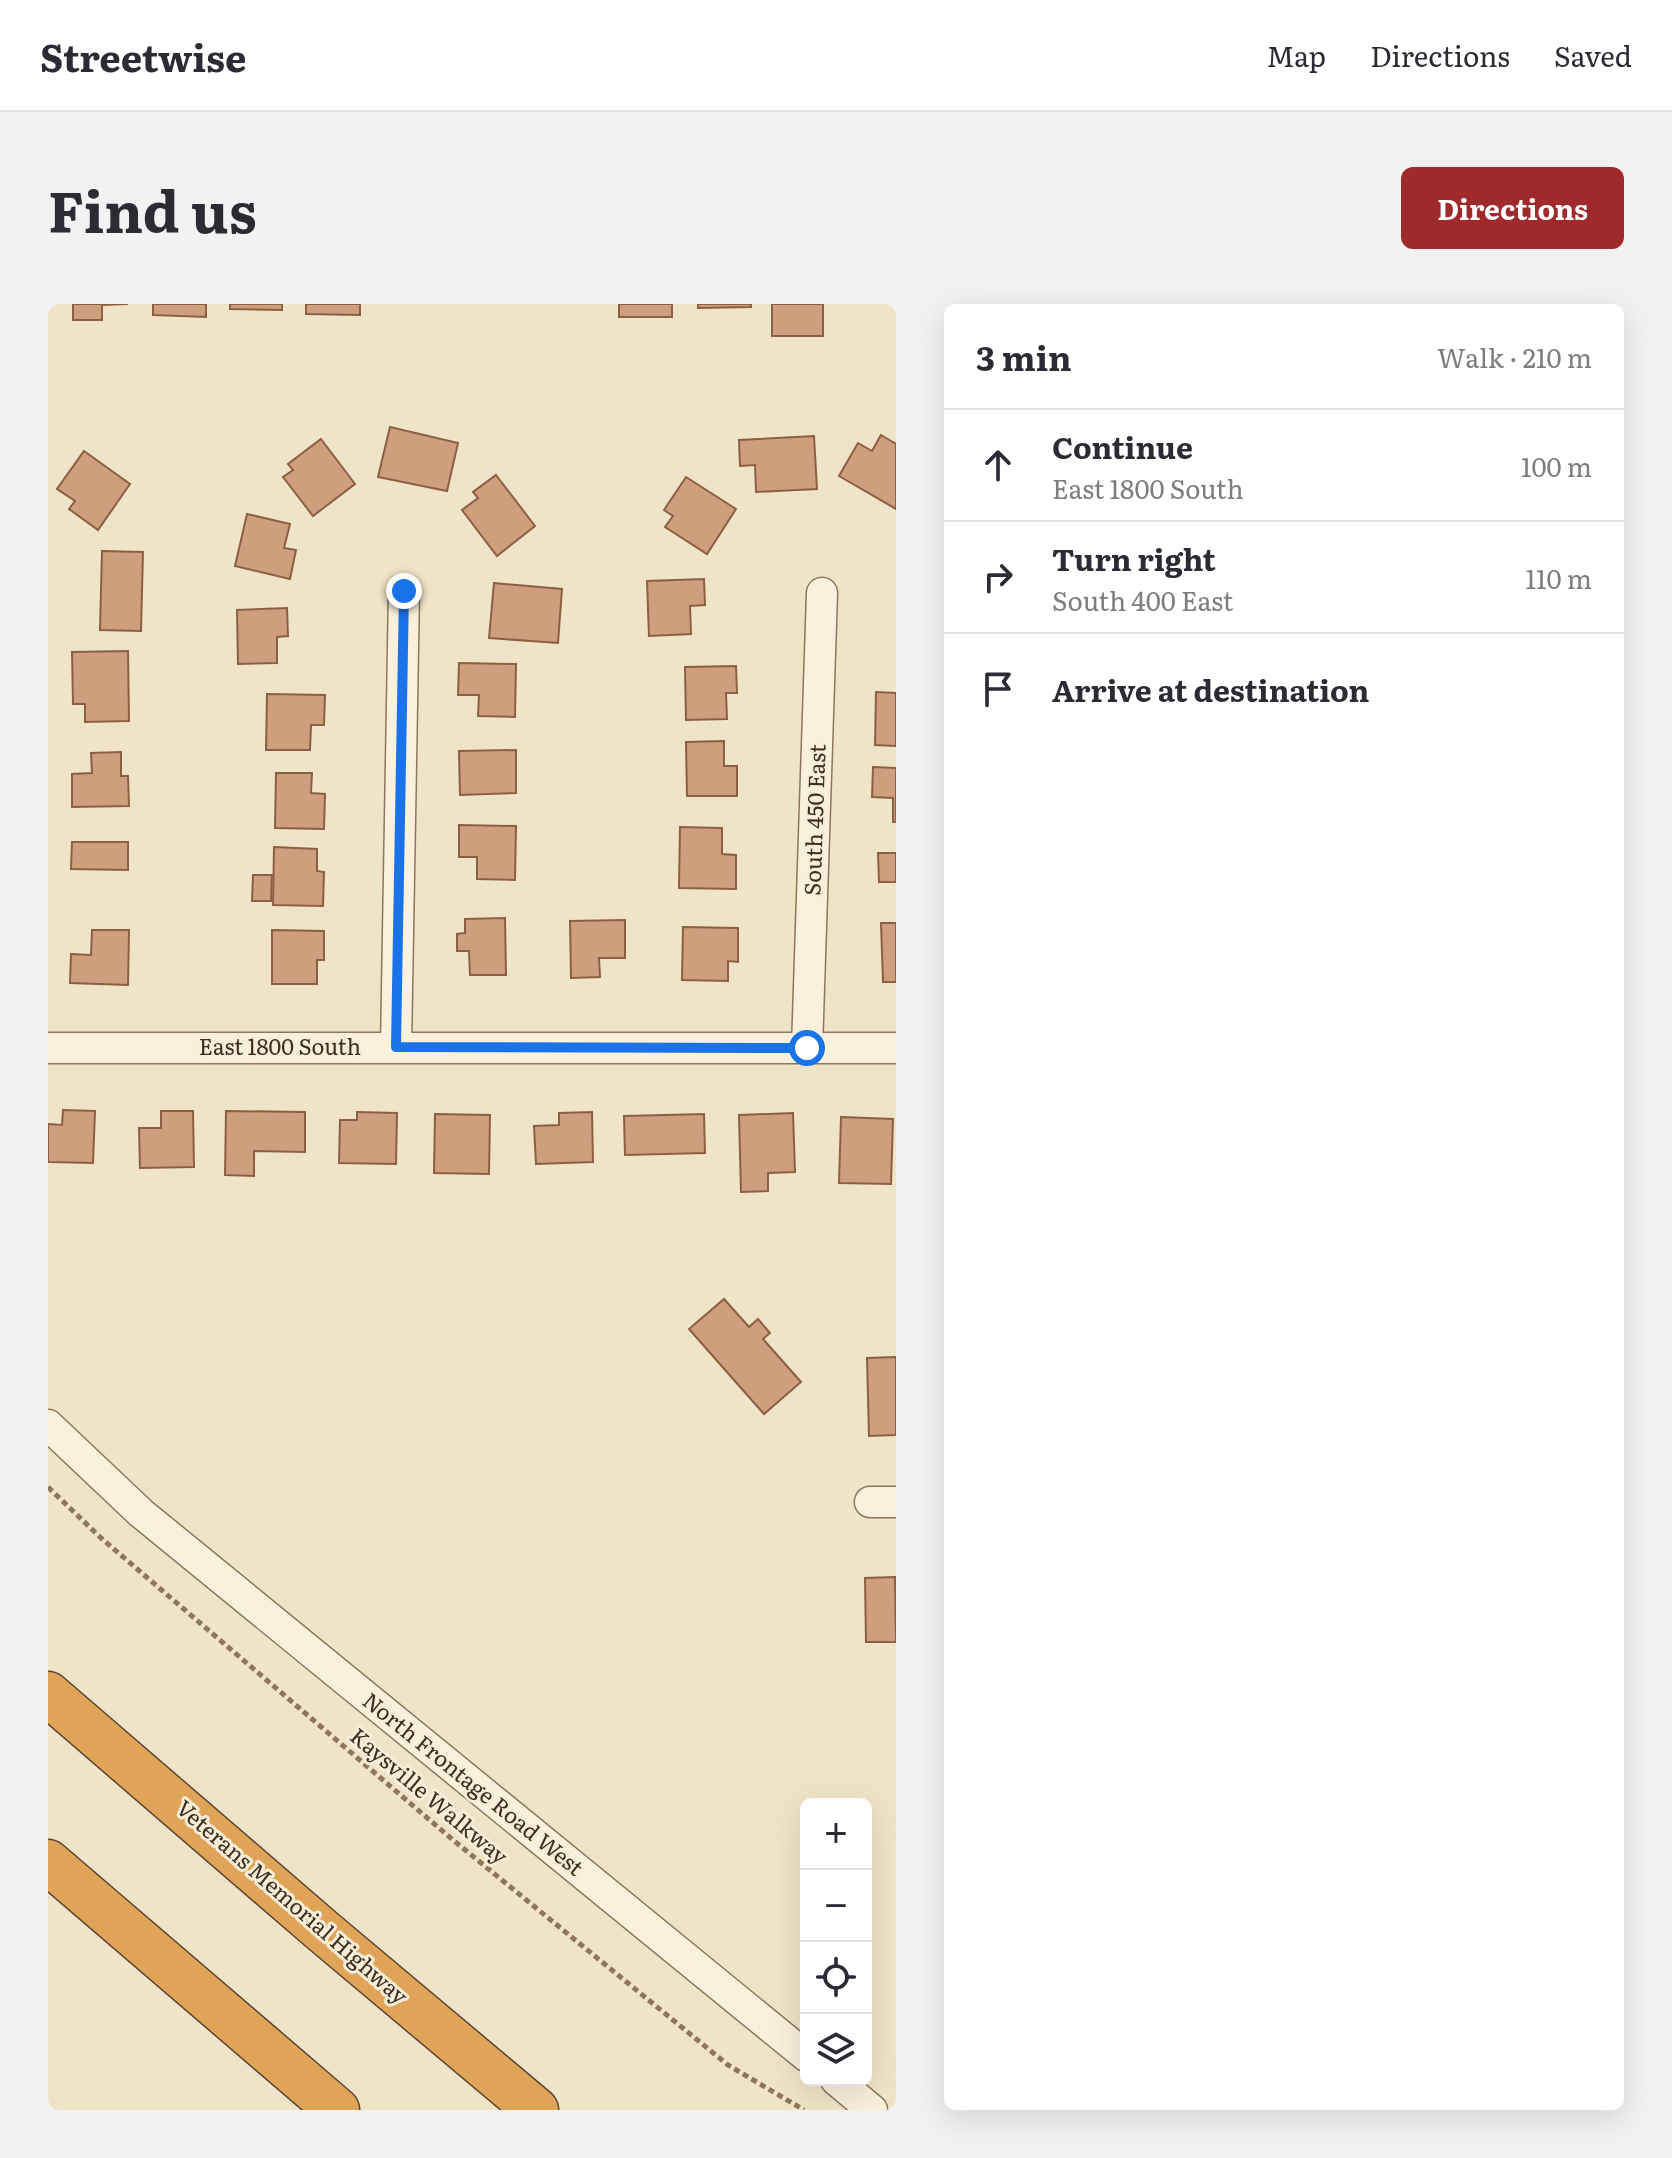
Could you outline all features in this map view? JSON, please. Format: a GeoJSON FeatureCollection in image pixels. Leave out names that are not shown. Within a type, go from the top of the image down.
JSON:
{"type":"FeatureCollection","features":[{"type":"Feature","properties":{"kind":"highway","name":"Veterans Memorial Highway"},"geometry":{"type":"LineString","coordinates":[[48,1694],[536,2110]]}},
{"type":"Feature","properties":{"kind":"highway"},"geometry":{"type":"LineString","coordinates":[[48,1862],[337,2110]]}},
{"type":"Feature","properties":{"kind":"street"},"geometry":{"type":"LineString","coordinates":[[396,1047],[404,591]]}},
{"type":"Feature","properties":{"kind":"street","name":"South 450 East"},"geometry":{"type":"LineString","coordinates":[[807,1048],[822,593]]}},
{"type":"Feature","properties":{"kind":"street","name":"East 1800 South"},"geometry":{"type":"LineString","coordinates":[[48,1048],[896,1048]]}},
{"type":"Feature","properties":{"kind":"street","name":"North Frontage Road West"},"geometry":{"type":"LineString","coordinates":[[48,1425],[141,1513],[800,2051]]}},
{"type":"Feature","properties":{"kind":"street"},"geometry":{"type":"LineString","coordinates":[[843,2086],[872,2110]]}},
{"type":"Feature","properties":{"kind":"path","name":"Kaysville Walkway"},"geometry":{"type":"LineString","coordinates":[[48,1487],[101,1538],[453,1840],[728,2065],[804,2110]]}},
{"type":"Feature","properties":{"kind":"building"},"geometry":{"type":"Polygon","coordinates":[[[73,304],[128,304],[102,305],[102,320],[73,320],[73,304]]]}},
{"type":"Feature","properties":{"kind":"building"},"geometry":{"type":"Polygon","coordinates":[[[153,304],[206,304],[206,317],[153,315],[153,304]]]}},
{"type":"Feature","properties":{"kind":"building"},"geometry":{"type":"Polygon","coordinates":[[[230,304],[282,304],[282,310],[230,309],[230,304]]]}},
{"type":"Feature","properties":{"kind":"building"},"geometry":{"type":"Polygon","coordinates":[[[306,304],[360,304],[360,315],[306,314],[306,304]]]}},
{"type":"Feature","properties":{"kind":"building"},"geometry":{"type":"Polygon","coordinates":[[[619,304],[672,304],[672,317],[619,317],[619,304]]]}},
{"type":"Feature","properties":{"kind":"building"},"geometry":{"type":"Polygon","coordinates":[[[698,304],[751,304],[751,307],[698,308],[698,304]]]}},
{"type":"Feature","properties":{"kind":"building"},"geometry":{"type":"Polygon","coordinates":[[[772,304],[823,304],[823,336],[772,336],[772,304]]]}},
{"type":"Feature","properties":{"kind":"building"},"geometry":{"type":"Polygon","coordinates":[[[390,427],[458,443],[447,491],[378,477],[390,427]]]}},
{"type":"Feature","properties":{"kind":"building"},"geometry":{"type":"Polygon","coordinates":[[[881,435],[896,444],[896,509],[839,476],[858,443],[872,451],[881,435]]]}},
{"type":"Feature","properties":{"kind":"building"},"geometry":{"type":"Polygon","coordinates":[[[814,436],[817,489],[756,492],[755,465],[740,466],[739,440],[814,436]]]}},
{"type":"Feature","properties":{"kind":"building"},"geometry":{"type":"Polygon","coordinates":[[[321,439],[355,484],[313,516],[283,477],[293,470],[288,464],[321,439]]]}},
{"type":"Feature","properties":{"kind":"building"},"geometry":{"type":"Polygon","coordinates":[[[84,451],[130,484],[98,530],[69,509],[75,501],[57,489],[84,451]]]}},
{"type":"Feature","properties":{"kind":"building"},"geometry":{"type":"Polygon","coordinates":[[[496,475],[535,526],[497,556],[462,510],[478,498],[473,492],[496,475]]]}},
{"type":"Feature","properties":{"kind":"building"},"geometry":{"type":"Polygon","coordinates":[[[686,477],[736,509],[707,554],[665,527],[673,516],[664,510],[686,477]]]}},
{"type":"Feature","properties":{"kind":"building"},"geometry":{"type":"Polygon","coordinates":[[[247,514],[290,524],[284,548],[296,550],[290,579],[235,566],[247,514]]]}},
{"type":"Feature","properties":{"kind":"building"},"geometry":{"type":"Polygon","coordinates":[[[102,551],[143,552],[141,631],[100,630],[102,551]]]}},
{"type":"Feature","properties":{"kind":"building"},"geometry":{"type":"Polygon","coordinates":[[[704,579],[705,605],[690,606],[691,634],[649,636],[647,581],[704,579]]]}},
{"type":"Feature","properties":{"kind":"building"},"geometry":{"type":"Polygon","coordinates":[[[494,583],[562,589],[558,643],[489,638],[494,583]]]}},
{"type":"Feature","properties":{"kind":"building"},"geometry":{"type":"Polygon","coordinates":[[[287,608],[288,636],[277,637],[277,663],[238,664],[237,610],[287,608]]]}},
{"type":"Feature","properties":{"kind":"building"},"geometry":{"type":"Polygon","coordinates":[[[128,651],[129,721],[85,722],[85,704],[73,704],[72,652],[128,651]]]}},
{"type":"Feature","properties":{"kind":"building"},"geometry":{"type":"Polygon","coordinates":[[[459,663],[516,664],[515,717],[478,716],[479,695],[458,695],[459,663]]]}},
{"type":"Feature","properties":{"kind":"building"},"geometry":{"type":"Polygon","coordinates":[[[736,666],[737,693],[726,693],[727,719],[686,720],[685,667],[736,666]]]}},
{"type":"Feature","properties":{"kind":"building"},"geometry":{"type":"Polygon","coordinates":[[[876,692],[896,693],[896,746],[875,745],[876,692]]]}},
{"type":"Feature","properties":{"kind":"building"},"geometry":{"type":"Polygon","coordinates":[[[267,694],[325,695],[324,725],[311,725],[310,750],[266,750],[267,694]]]}},
{"type":"Feature","properties":{"kind":"building"},"geometry":{"type":"Polygon","coordinates":[[[724,741],[724,766],[737,766],[737,796],[687,796],[686,742],[724,741]]]}},
{"type":"Feature","properties":{"kind":"building"},"geometry":{"type":"Polygon","coordinates":[[[516,750],[516,793],[460,795],[459,751],[516,750]]]}},
{"type":"Feature","properties":{"kind":"building"},"geometry":{"type":"Polygon","coordinates":[[[121,752],[121,776],[128,776],[129,806],[72,807],[72,774],[92,773],[91,753],[121,752]]]}},
{"type":"Feature","properties":{"kind":"building"},"geometry":{"type":"Polygon","coordinates":[[[873,767],[896,768],[896,822],[893,822],[893,798],[872,797],[873,767]]]}},
{"type":"Feature","properties":{"kind":"building"},"geometry":{"type":"Polygon","coordinates":[[[276,773],[312,773],[311,793],[325,794],[324,829],[275,828],[276,773]]]}},
{"type":"Feature","properties":{"kind":"building"},"geometry":{"type":"Polygon","coordinates":[[[459,825],[516,826],[515,880],[477,879],[477,857],[459,857],[459,825]]]}},
{"type":"Feature","properties":{"kind":"building"},"geometry":{"type":"Polygon","coordinates":[[[680,827],[722,828],[722,854],[736,855],[736,889],[679,888],[680,827]]]}},
{"type":"Feature","properties":{"kind":"building"},"geometry":{"type":"Polygon","coordinates":[[[72,842],[128,842],[128,870],[71,869],[72,842]]]}},
{"type":"Feature","properties":{"kind":"building"},"geometry":{"type":"Polygon","coordinates":[[[274,847],[317,849],[317,871],[324,872],[323,906],[273,905],[274,847]]]}},
{"type":"Feature","properties":{"kind":"building"},"geometry":{"type":"Polygon","coordinates":[[[878,853],[896,853],[896,882],[879,882],[878,853]]]}},
{"type":"Feature","properties":{"kind":"building"},"geometry":{"type":"Polygon","coordinates":[[[253,875],[272,875],[271,901],[252,901],[253,875]]]}},
{"type":"Feature","properties":{"kind":"building"},"geometry":{"type":"Polygon","coordinates":[[[505,918],[506,975],[470,975],[469,951],[457,951],[457,934],[465,933],[465,919],[505,918]]]}},
{"type":"Feature","properties":{"kind":"building"},"geometry":{"type":"Polygon","coordinates":[[[625,920],[625,958],[599,958],[600,977],[571,978],[570,921],[625,920]]]}},
{"type":"Feature","properties":{"kind":"building"},"geometry":{"type":"Polygon","coordinates":[[[881,923],[896,923],[896,982],[883,982],[881,923]]]}},
{"type":"Feature","properties":{"kind":"building"},"geometry":{"type":"Polygon","coordinates":[[[683,927],[738,928],[738,962],[728,961],[728,981],[682,980],[683,927]]]}},
{"type":"Feature","properties":{"kind":"building"},"geometry":{"type":"Polygon","coordinates":[[[92,930],[129,930],[128,985],[70,983],[71,954],[91,955],[92,930]]]}},
{"type":"Feature","properties":{"kind":"building"},"geometry":{"type":"Polygon","coordinates":[[[272,930],[324,931],[324,960],[317,960],[317,984],[272,984],[272,930]]]}},
{"type":"Feature","properties":{"kind":"building"},"geometry":{"type":"Polygon","coordinates":[[[63,1110],[95,1111],[93,1163],[48,1162],[48,1124],[62,1125],[63,1110]]]}},
{"type":"Feature","properties":{"kind":"building"},"geometry":{"type":"Polygon","coordinates":[[[161,1111],[193,1111],[194,1167],[140,1168],[139,1128],[161,1128],[161,1111]]]}},
{"type":"Feature","properties":{"kind":"building"},"geometry":{"type":"Polygon","coordinates":[[[226,1111],[305,1112],[305,1152],[254,1151],[254,1176],[225,1175],[226,1111]]]}},
{"type":"Feature","properties":{"kind":"building"},"geometry":{"type":"Polygon","coordinates":[[[357,1112],[397,1113],[396,1164],[339,1163],[340,1120],[357,1120],[357,1112]]]}},
{"type":"Feature","properties":{"kind":"building"},"geometry":{"type":"Polygon","coordinates":[[[592,1112],[593,1162],[536,1164],[534,1126],[559,1125],[559,1113],[592,1112]]]}},
{"type":"Feature","properties":{"kind":"building"},"geometry":{"type":"Polygon","coordinates":[[[793,1113],[795,1172],[768,1173],[768,1191],[741,1192],[739,1115],[793,1113]]]}},
{"type":"Feature","properties":{"kind":"building"},"geometry":{"type":"Polygon","coordinates":[[[435,1114],[490,1115],[489,1174],[434,1173],[435,1114]]]}},
{"type":"Feature","properties":{"kind":"building"},"geometry":{"type":"Polygon","coordinates":[[[704,1114],[705,1153],[625,1155],[624,1116],[704,1114]]]}},
{"type":"Feature","properties":{"kind":"building"},"geometry":{"type":"Polygon","coordinates":[[[841,1117],[893,1119],[891,1184],[839,1183],[841,1117]]]}},
{"type":"Feature","properties":{"kind":"building"},"geometry":{"type":"Polygon","coordinates":[[[724,1299],[749,1327],[758,1319],[770,1333],[763,1339],[801,1382],[764,1414],[689,1329],[724,1299]]]}},
{"type":"Feature","properties":{"kind":"building"},"geometry":{"type":"Polygon","coordinates":[[[896,1357],[896,1435],[869,1436],[867,1358],[896,1357]]]}},
{"type":"Feature","properties":{"kind":"building"},"geometry":{"type":"Polygon","coordinates":[[[895,1577],[896,1642],[866,1642],[865,1578],[895,1577]]]}},
{"type":"Feature","properties":{"kind":"route"},"geometry":{"type":"LineString","coordinates":[[404,591],[396,1047],[807,1048]]}}]}
